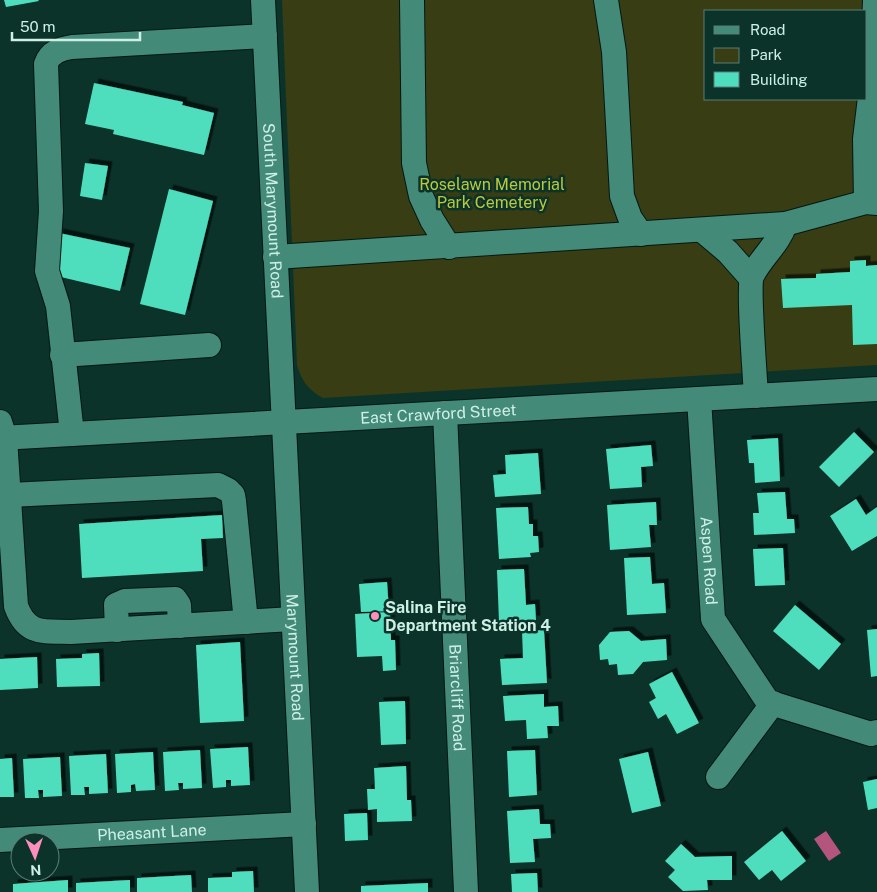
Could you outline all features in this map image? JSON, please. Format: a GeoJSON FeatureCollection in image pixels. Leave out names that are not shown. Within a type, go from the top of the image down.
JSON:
{"type":"FeatureCollection","features":[{"type":"Feature","properties":{"kind":"street","name":"South Marymount Road"},"geometry":{"type":"LineString","coordinates":[[263,0],[282,422]]}},
{"type":"Feature","properties":{"kind":"street"},"geometry":{"type":"LineString","coordinates":[[412,0],[414,163],[421,196],[432,220],[449,247]]}},
{"type":"Feature","properties":{"kind":"street"},"geometry":{"type":"LineString","coordinates":[[606,0],[614,52],[622,196],[630,218],[642,234]]}},
{"type":"Feature","properties":{"kind":"street"},"geometry":{"type":"LineString","coordinates":[[275,257],[785,224],[872,202],[866,139],[872,81],[875,0]]}},
{"type":"Feature","properties":{"kind":"street"},"geometry":{"type":"LineString","coordinates":[[72,434],[58,306],[47,271],[51,211],[46,64],[48,58],[62,49],[72,47],[265,36]]}},
{"type":"Feature","properties":{"kind":"street"},"geometry":{"type":"LineString","coordinates":[[756,396],[751,278],[765,255],[782,235],[785,224]]}},
{"type":"Feature","properties":{"kind":"street"},"geometry":{"type":"LineString","coordinates":[[702,230],[728,252],[751,278]]}},
{"type":"Feature","properties":{"kind":"street"},"geometry":{"type":"LineString","coordinates":[[62,355],[209,345]]}},
{"type":"Feature","properties":{"kind":"street","name":"East Crawford Street"},"geometry":{"type":"LineString","coordinates":[[2,432],[72,434],[877,389]]}},
{"type":"Feature","properties":{"kind":"street","name":"Aspen Road"},"geometry":{"type":"LineString","coordinates":[[699,399],[713,619],[768,702],[773,703]]}},
{"type":"Feature","properties":{"kind":"street","name":"Briarcliff Road"},"geometry":{"type":"LineString","coordinates":[[445,413],[466,892]]}},
{"type":"Feature","properties":{"kind":"street","name":"Marymount Road"},"geometry":{"type":"LineString","coordinates":[[282,422],[307,892]]}},
{"type":"Feature","properties":{"kind":"street"},"geometry":{"type":"LineString","coordinates":[[2,432],[9,495],[16,606],[21,619],[30,627],[39,631],[117,630],[293,619]]}},
{"type":"Feature","properties":{"kind":"street"},"geometry":{"type":"LineString","coordinates":[[9,495],[218,485],[228,490],[233,495],[237,516],[246,622]]}},
{"type":"Feature","properties":{"kind":"street"},"geometry":{"type":"LineString","coordinates":[[718,777],[773,703],[871,734],[877,732]]}},
{"type":"Feature","properties":{"kind":"street","name":"Pheasant Lane"},"geometry":{"type":"LineString","coordinates":[[0,840],[304,824]]}},
{"type":"Feature","properties":{"kind":"green space","name":"Roselawn Memorial Park Cemetery"},"geometry":{"type":"Polygon","coordinates":[[[282,0],[877,0],[877,365],[323,398],[306,384],[297,365],[282,0]]]}},
{"type":"Feature","properties":{"kind":"shaded area"},"geometry":{"type":"Polygon","coordinates":[[[826,831],[841,853],[829,861],[814,839],[826,831]]]}},
{"type":"Feature","properties":{"kind":"building"},"geometry":{"type":"Polygon","coordinates":[[[4,0],[38,0],[39,1],[6,7],[4,0]]]}},
{"type":"Feature","properties":{"kind":"building"},"geometry":{"type":"Polygon","coordinates":[[[94,83],[183,102],[182,105],[214,113],[204,155],[113,134],[114,130],[85,124],[94,83]]]}},
{"type":"Feature","properties":{"kind":"building"},"geometry":{"type":"Polygon","coordinates":[[[85,163],[108,166],[102,200],[80,196],[85,163]]]}},
{"type":"Feature","properties":{"kind":"building"},"geometry":{"type":"Polygon","coordinates":[[[169,189],[213,201],[185,315],[140,304],[169,189]]]}},
{"type":"Feature","properties":{"kind":"building"},"geometry":{"type":"Polygon","coordinates":[[[59,233],[130,248],[120,291],[48,274],[59,233]]]}},
{"type":"Feature","properties":{"kind":"building"},"geometry":{"type":"Polygon","coordinates":[[[866,260],[866,266],[877,265],[877,344],[853,345],[852,305],[783,308],[781,279],[816,278],[816,274],[850,272],[850,261],[866,260]]]}},
{"type":"Feature","properties":{"kind":"building"},"geometry":{"type":"Polygon","coordinates":[[[854,432],[874,452],[839,487],[819,467],[854,432]]]}},
{"type":"Feature","properties":{"kind":"building"},"geometry":{"type":"Polygon","coordinates":[[[778,438],[780,481],[755,483],[754,463],[749,463],[747,440],[778,438]]]}},
{"type":"Feature","properties":{"kind":"building"},"geometry":{"type":"Polygon","coordinates":[[[651,445],[653,466],[641,467],[642,487],[610,489],[606,449],[651,445]]]}},
{"type":"Feature","properties":{"kind":"building"},"geometry":{"type":"Polygon","coordinates":[[[538,453],[541,494],[495,497],[493,475],[506,474],[505,455],[538,453]]]}},
{"type":"Feature","properties":{"kind":"building"},"geometry":{"type":"Polygon","coordinates":[[[785,492],[787,519],[794,519],[795,533],[754,535],[753,513],[759,513],[757,493],[785,492]]]}},
{"type":"Feature","properties":{"kind":"building"},"geometry":{"type":"Polygon","coordinates":[[[856,499],[866,515],[877,507],[877,536],[852,551],[830,516],[856,499]]]}},
{"type":"Feature","properties":{"kind":"building"},"geometry":{"type":"Polygon","coordinates":[[[656,502],[657,525],[649,525],[651,547],[610,550],[607,505],[656,502]]]}},
{"type":"Feature","properties":{"kind":"building"},"geometry":{"type":"Polygon","coordinates":[[[528,507],[529,524],[533,524],[533,536],[538,536],[539,552],[530,553],[531,557],[499,559],[496,508],[528,507]]]}},
{"type":"Feature","properties":{"kind":"building"},"geometry":{"type":"Polygon","coordinates":[[[222,515],[223,538],[201,539],[203,571],[82,578],[79,524],[222,515]]]}},
{"type":"Feature","properties":{"kind":"building"},"geometry":{"type":"Polygon","coordinates":[[[783,548],[785,585],[755,586],[753,549],[783,548]]]}},
{"type":"Feature","properties":{"kind":"building"},"geometry":{"type":"Polygon","coordinates":[[[650,557],[652,584],[664,583],[666,613],[627,615],[624,558],[650,557]]]}},
{"type":"Feature","properties":{"kind":"building"},"geometry":{"type":"Polygon","coordinates":[[[524,569],[526,605],[535,604],[536,620],[499,622],[497,570],[524,569]]]}},
{"type":"Feature","properties":{"kind":"building"},"geometry":{"type":"Polygon","coordinates":[[[387,582],[389,611],[361,612],[359,584],[387,582]]]}},
{"type":"Feature","properties":{"kind":"building"},"geometry":{"type":"Polygon","coordinates":[[[795,605],[841,644],[819,670],[773,631],[795,605]]]}},
{"type":"Feature","properties":{"kind":"building"},"geometry":{"type":"Polygon","coordinates":[[[390,612],[391,640],[395,640],[396,670],[383,671],[382,656],[357,657],[355,614],[390,612]]]}},
{"type":"Feature","properties":{"kind":"building"},"geometry":{"type":"Polygon","coordinates":[[[877,629],[877,676],[871,677],[867,630],[877,629]]]}},
{"type":"Feature","properties":{"kind":"building"},"geometry":{"type":"Polygon","coordinates":[[[544,630],[547,683],[502,685],[500,659],[523,658],[522,631],[544,630]]]}},
{"type":"Feature","properties":{"kind":"building"},"geometry":{"type":"Polygon","coordinates":[[[629,631],[641,641],[666,639],[667,660],[643,662],[633,674],[618,675],[617,664],[609,665],[608,659],[600,660],[599,645],[610,632],[629,631]]]}},
{"type":"Feature","properties":{"kind":"building"},"geometry":{"type":"Polygon","coordinates":[[[240,642],[244,721],[200,723],[196,645],[240,642]]]}},
{"type":"Feature","properties":{"kind":"building"},"geometry":{"type":"Polygon","coordinates":[[[99,653],[100,686],[57,687],[56,659],[82,658],[82,654],[99,653]]]}},
{"type":"Feature","properties":{"kind":"building"},"geometry":{"type":"Polygon","coordinates":[[[37,657],[38,688],[0,690],[0,659],[37,657]]]}},
{"type":"Feature","properties":{"kind":"building"},"geometry":{"type":"Polygon","coordinates":[[[672,672],[699,723],[677,734],[666,714],[658,719],[649,702],[656,698],[649,684],[672,672]]]}},
{"type":"Feature","properties":{"kind":"building"},"geometry":{"type":"Polygon","coordinates":[[[544,694],[544,707],[558,706],[559,726],[547,726],[548,738],[527,739],[526,720],[505,721],[503,696],[544,694]]]}},
{"type":"Feature","properties":{"kind":"building"},"geometry":{"type":"Polygon","coordinates":[[[405,701],[406,744],[381,745],[379,702],[405,701]]]}},
{"type":"Feature","properties":{"kind":"building"},"geometry":{"type":"Polygon","coordinates":[[[248,747],[250,785],[231,786],[231,780],[226,780],[226,787],[213,788],[210,749],[248,747]]]}},
{"type":"Feature","properties":{"kind":"building"},"geometry":{"type":"Polygon","coordinates":[[[200,750],[202,788],[183,789],[183,783],[178,783],[179,790],[165,791],[163,752],[200,750]]]}},
{"type":"Feature","properties":{"kind":"building"},"geometry":{"type":"Polygon","coordinates":[[[535,750],[537,795],[509,797],[507,751],[535,750]]]}},
{"type":"Feature","properties":{"kind":"building"},"geometry":{"type":"Polygon","coordinates":[[[153,752],[155,790],[136,791],[135,784],[131,785],[131,792],[117,793],[115,754],[153,752]]]}},
{"type":"Feature","properties":{"kind":"building"},"geometry":{"type":"Polygon","coordinates":[[[648,752],[661,806],[632,813],[619,759],[648,752]]]}},
{"type":"Feature","properties":{"kind":"building"},"geometry":{"type":"Polygon","coordinates":[[[106,754],[108,793],[89,794],[89,787],[84,787],[85,795],[71,795],[69,756],[106,754]]]}},
{"type":"Feature","properties":{"kind":"building"},"geometry":{"type":"Polygon","coordinates":[[[60,757],[62,796],[43,797],[43,790],[38,790],[39,798],[25,798],[23,759],[60,757]]]}},
{"type":"Feature","properties":{"kind":"building"},"geometry":{"type":"Polygon","coordinates":[[[12,758],[14,797],[0,797],[0,759],[12,758]]]}},
{"type":"Feature","properties":{"kind":"building"},"geometry":{"type":"Polygon","coordinates":[[[406,766],[407,800],[411,800],[412,821],[377,822],[377,809],[368,810],[367,789],[375,789],[374,768],[406,766]]]}},
{"type":"Feature","properties":{"kind":"building"},"geometry":{"type":"Polygon","coordinates":[[[877,779],[877,808],[868,810],[863,782],[877,779]]]}},
{"type":"Feature","properties":{"kind":"building"},"geometry":{"type":"Polygon","coordinates":[[[539,809],[540,824],[550,824],[551,838],[533,839],[535,862],[510,863],[507,811],[539,809]]]}},
{"type":"Feature","properties":{"kind":"building"},"geometry":{"type":"Polygon","coordinates":[[[367,813],[368,840],[345,841],[344,814],[367,813]]]}},
{"type":"Feature","properties":{"kind":"building"},"geometry":{"type":"Polygon","coordinates":[[[782,831],[806,861],[781,881],[772,870],[759,880],[744,862],[782,831]]]}},
{"type":"Feature","properties":{"kind":"building"},"geometry":{"type":"Polygon","coordinates":[[[681,844],[695,857],[732,856],[732,880],[707,880],[708,890],[683,891],[668,877],[675,870],[665,861],[681,844]]]}},
{"type":"Feature","properties":{"kind":"building"},"geometry":{"type":"Polygon","coordinates":[[[253,871],[254,892],[208,892],[208,878],[232,877],[232,872],[253,871]]]}},
{"type":"Feature","properties":{"kind":"building"},"geometry":{"type":"Polygon","coordinates":[[[537,873],[538,892],[512,892],[511,874],[537,873]]]}},
{"type":"Feature","properties":{"kind":"building"},"geometry":{"type":"Polygon","coordinates":[[[191,875],[192,892],[137,892],[137,878],[191,875]]]}},
{"type":"Feature","properties":{"kind":"building"},"geometry":{"type":"Polygon","coordinates":[[[68,880],[68,892],[13,892],[13,884],[68,880]]]}},
{"type":"Feature","properties":{"kind":"building"},"geometry":{"type":"Polygon","coordinates":[[[130,880],[130,892],[76,892],[76,883],[130,880]]]}},
{"type":"Feature","properties":{"kind":"building"},"geometry":{"type":"Polygon","coordinates":[[[428,883],[428,892],[361,892],[361,886],[428,883]]]}},
{"type":"Feature","properties":{"kind":"place","name":"Salina Fire Department Station 4"},"geometry":{"type":"Point","coordinates":[375,616]}}]}
